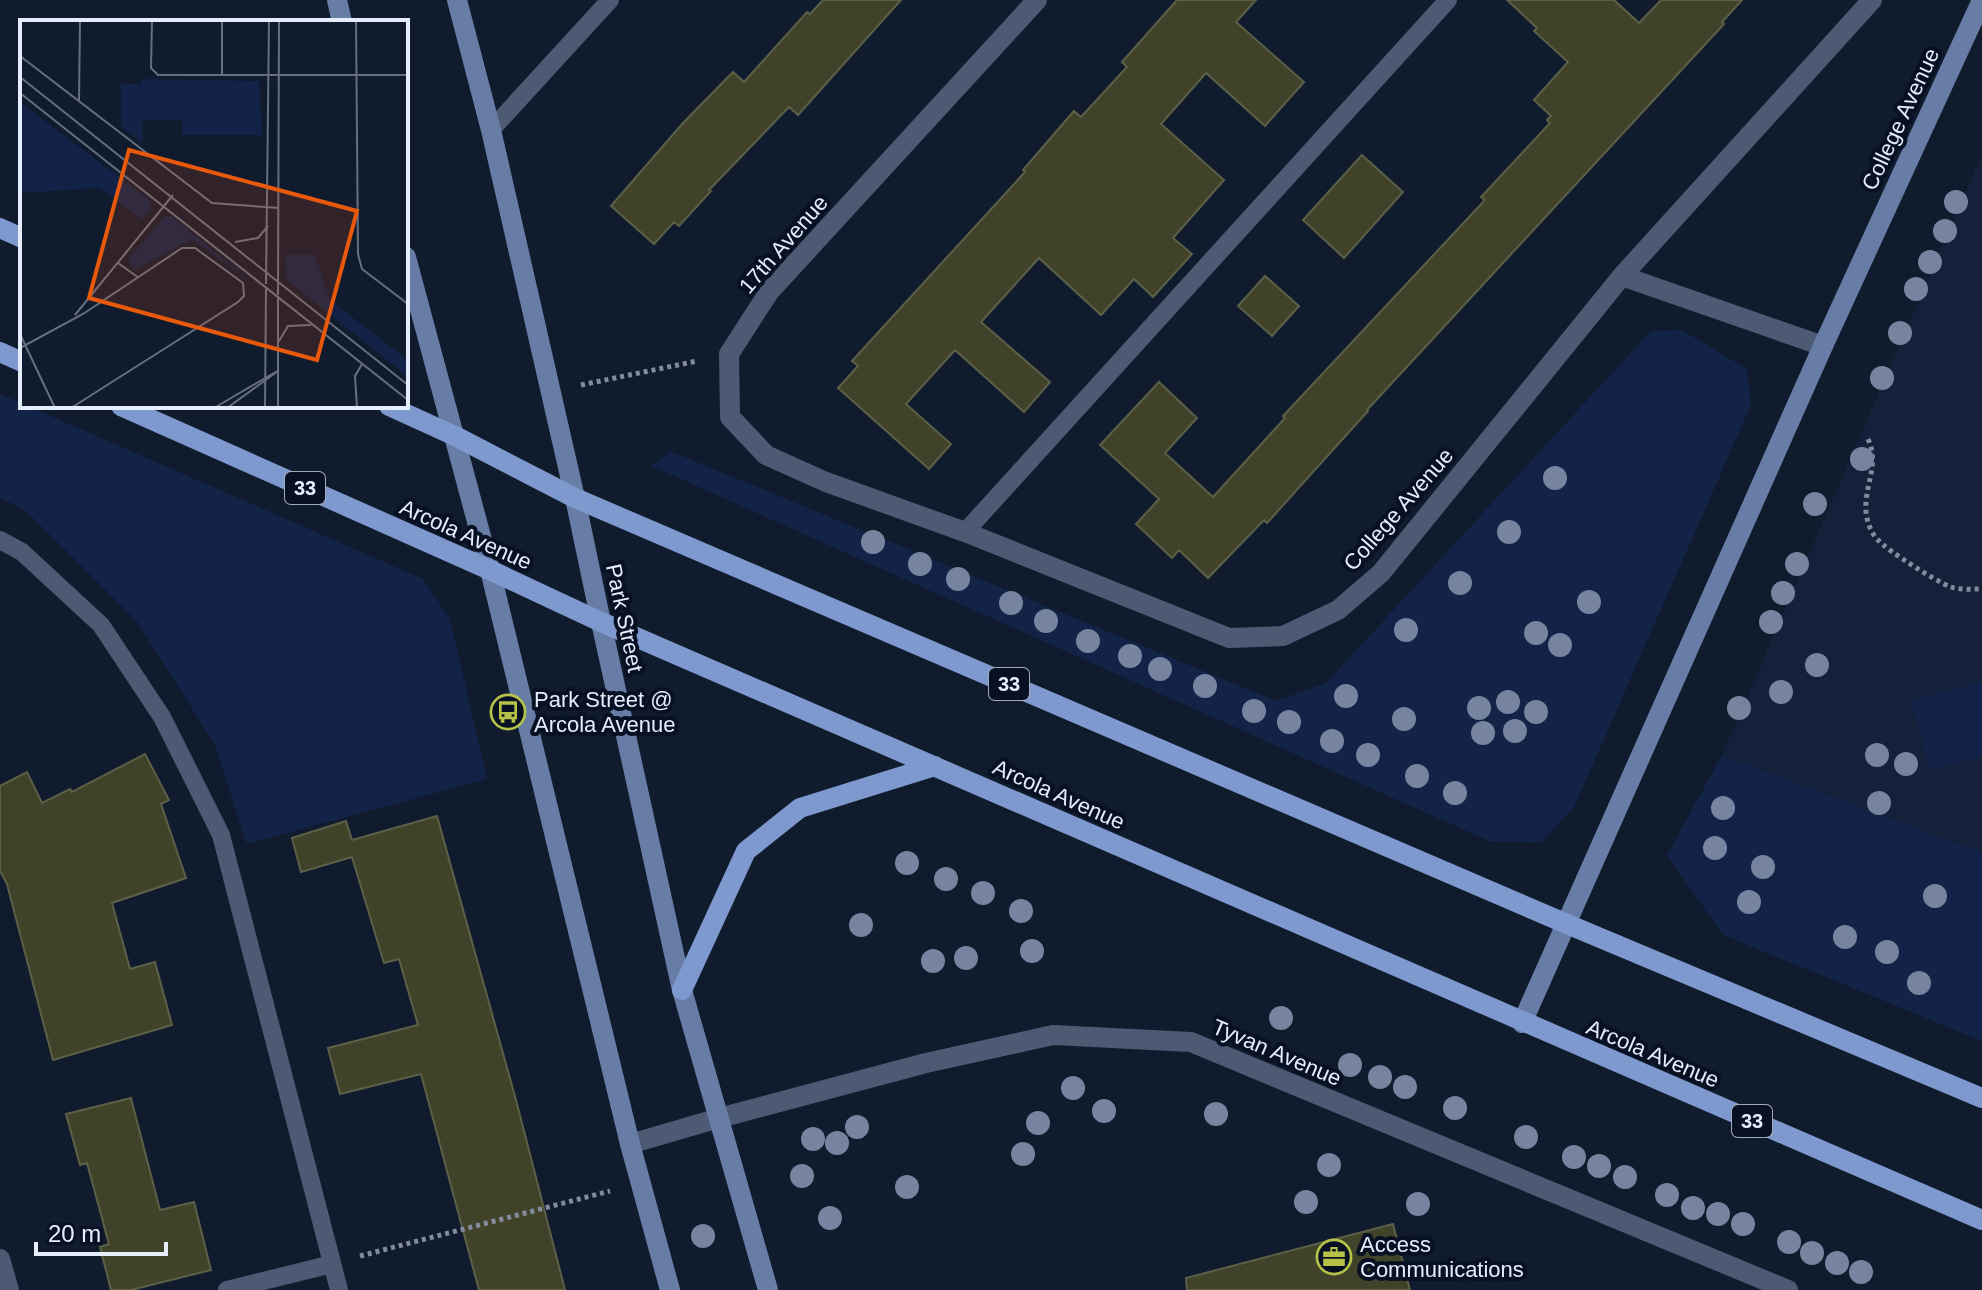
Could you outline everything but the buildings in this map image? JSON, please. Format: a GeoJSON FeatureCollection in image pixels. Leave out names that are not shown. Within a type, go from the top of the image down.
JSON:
{"type":"FeatureCollection","features":[{"type":"Feature","properties":{"kind":"main road"},"geometry":{"type":"LineString","coordinates":[[0,228],[20,237]]}},
{"type":"Feature","properties":{"kind":"main road"},"geometry":{"type":"LineString","coordinates":[[0,352],[20,361]]}},
{"type":"Feature","properties":{"kind":"main road","name":"Arcola Avenue"},"geometry":{"type":"LineString","coordinates":[[126,408],[601,622],[1982,1220]]}},
{"type":"Feature","properties":{"kind":"main road","name":"33"},"geometry":{"type":"LineString","coordinates":[[393,408],[575,498],[1567,924],[1982,1098]]}},
{"type":"Feature","properties":{"kind":"main road"},"geometry":{"type":"LineString","coordinates":[[682,990],[746,851],[800,808],[935,766]]}},
{"type":"Feature","properties":{"kind":"street"},"geometry":{"type":"LineString","coordinates":[[337,0],[342,20]]}},
{"type":"Feature","properties":{"kind":"street","name":"Park Street"},"geometry":{"type":"LineString","coordinates":[[457,0],[491,130],[575,498],[682,990],[768,1290]]}},
{"type":"Feature","properties":{"kind":"street","name":"17th Avenue"},"geometry":{"type":"LineString","coordinates":[[729,354],[769,292],[1037,0]]}},
{"type":"Feature","properties":{"kind":"street","name":"College Avenue"},"geometry":{"type":"LineString","coordinates":[[965,532],[1229,638],[1283,636],[1338,610],[1381,573],[1622,276],[1872,0]]}},
{"type":"Feature","properties":{"kind":"street","name":"College Avenue"},"geometry":{"type":"LineString","coordinates":[[1522,1023],[1823,346],[1982,0]]}},
{"type":"Feature","properties":{"kind":"street"},"geometry":{"type":"LineString","coordinates":[[408,264],[490,570],[630,1144],[670,1290]]}},
{"type":"Feature","properties":{"kind":"street"},"geometry":{"type":"LineString","coordinates":[[1622,276],[1823,346]]}},
{"type":"Feature","properties":{"kind":"street"},"geometry":{"type":"LineString","coordinates":[[729,354],[730,417],[766,455],[826,482],[965,532]]}},
{"type":"Feature","properties":{"kind":"street","name":"Tyvan Avenue"},"geometry":{"type":"LineString","coordinates":[[630,1144],[926,1063],[1053,1035],[1191,1042],[1788,1290]]}},
{"type":"Feature","properties":{"kind":"street"},"geometry":{"type":"LineString","coordinates":[[0,1259],[9,1290]]}},
{"type":"Feature","properties":{"kind":"lane"},"geometry":{"type":"LineString","coordinates":[[491,130],[610,0]]}},
{"type":"Feature","properties":{"kind":"lane"},"geometry":{"type":"LineString","coordinates":[[965,532],[1448,0]]}},
{"type":"Feature","properties":{"kind":"lane"},"geometry":{"type":"LineString","coordinates":[[0,540],[22,552],[101,625],[162,717],[221,835],[339,1290]]}},
{"type":"Feature","properties":{"kind":"lane"},"geometry":{"type":"LineString","coordinates":[[227,1290],[332,1264]]}},
{"type":"Feature","properties":{"kind":"path"},"geometry":{"type":"LineString","coordinates":[[550,391],[729,354]]}},
{"type":"Feature","properties":{"kind":"path"},"geometry":{"type":"LineString","coordinates":[[1868,439],[1874,456],[1866,515],[1879,542],[1952,587],[1982,589]]}},
{"type":"Feature","properties":{"kind":"path"},"geometry":{"type":"LineString","coordinates":[[332,1264],[640,1183]]}},
{"type":"Feature","properties":{"kind":"shaded area"},"geometry":{"type":"Polygon","coordinates":[[[1982,154],[1982,853],[1722,755],[1982,154]]]}},
{"type":"Feature","properties":{"kind":"shaded area"},"geometry":{"type":"Polygon","coordinates":[[[1682,330],[1747,369],[1751,405],[1574,807],[1541,843],[1489,841],[652,466],[670,451],[1276,701],[1326,683],[1651,331],[1682,330]]]}},
{"type":"Feature","properties":{"kind":"shaded area"},"geometry":{"type":"Polygon","coordinates":[[[0,394],[20,402],[20,408],[33,408],[423,579],[450,619],[487,779],[247,844],[214,743],[136,620],[25,510],[0,498],[0,394]]]}},
{"type":"Feature","properties":{"kind":"shaded area"},"geometry":{"type":"Polygon","coordinates":[[[1982,682],[1982,756],[1930,770],[1911,700],[1982,682]]]}},
{"type":"Feature","properties":{"kind":"shaded area"},"geometry":{"type":"Polygon","coordinates":[[[1722,755],[1982,853],[1982,1041],[1723,935],[1667,855],[1722,755]]]}},
{"type":"Feature","properties":{"kind":"place","name":"Park Street @ Arcola Avenue"},"geometry":{"type":"Point","coordinates":[508,712]}},
{"type":"Feature","properties":{"kind":"place","name":"Access Communications"},"geometry":{"type":"Point","coordinates":[1334,1257]}}]}
